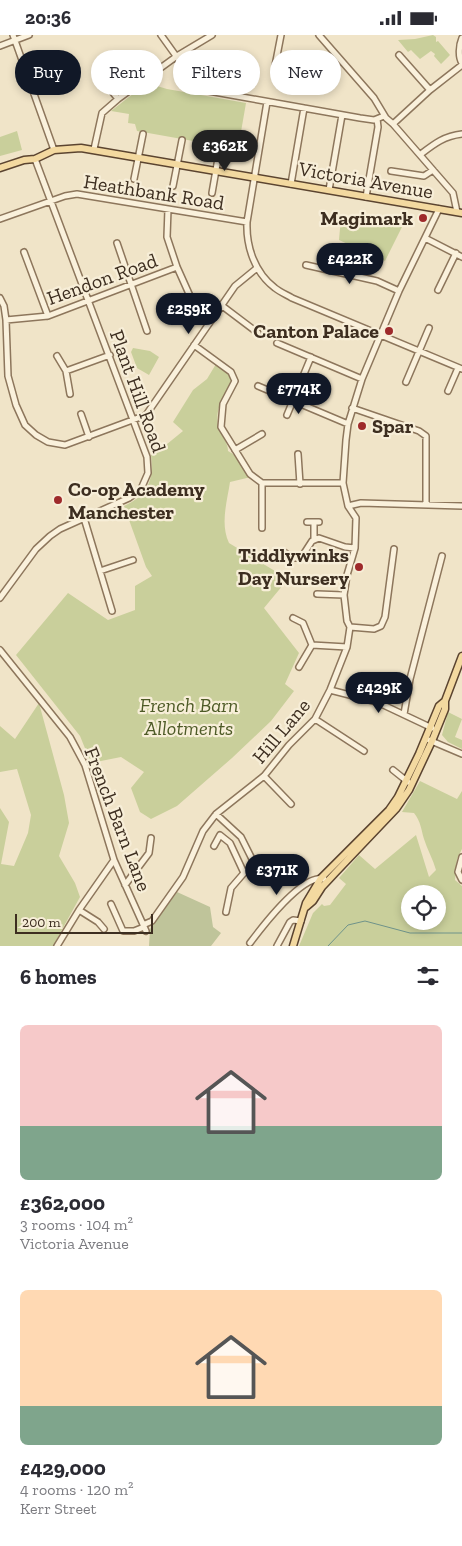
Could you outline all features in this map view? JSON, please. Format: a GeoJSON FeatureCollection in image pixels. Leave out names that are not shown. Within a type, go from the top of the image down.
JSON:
{"type":"FeatureCollection","features":[{"type":"Feature","properties":{"kind":"main road","name":"Victoria Avenue"},"geometry":{"type":"LineString","coordinates":[[0,168],[35,159],[44,153],[54,150],[94,149],[460,213]]}},
{"type":"Feature","properties":{"kind":"main road"},"geometry":{"type":"LineString","coordinates":[[325,879],[396,809],[412,785],[434,729],[439,705],[445,701],[462,657]]}},
{"type":"Feature","properties":{"kind":"main road"},"geometry":{"type":"LineString","coordinates":[[294,946],[309,897],[389,810],[429,740]]}},
{"type":"Feature","properties":{"kind":"street"},"geometry":{"type":"LineString","coordinates":[[0,46],[14,37],[29,35]]}},
{"type":"Feature","properties":{"kind":"street"},"geometry":{"type":"LineString","coordinates":[[161,35],[173,51]]}},
{"type":"Feature","properties":{"kind":"street"},"geometry":{"type":"LineString","coordinates":[[187,50],[212,35]]}},
{"type":"Feature","properties":{"kind":"street"},"geometry":{"type":"LineString","coordinates":[[278,50],[281,35]]}},
{"type":"Feature","properties":{"kind":"street"},"geometry":{"type":"LineString","coordinates":[[319,35],[374,98],[384,116],[421,154],[453,193],[460,213]]}},
{"type":"Feature","properties":{"kind":"street"},"geometry":{"type":"LineString","coordinates":[[14,37],[54,150]]}},
{"type":"Feature","properties":{"kind":"street"},"geometry":{"type":"LineString","coordinates":[[393,124],[462,64],[460,56],[462,38]]}},
{"type":"Feature","properties":{"kind":"street"},"geometry":{"type":"LineString","coordinates":[[399,55],[430,90]]}},
{"type":"Feature","properties":{"kind":"street"},"geometry":{"type":"LineString","coordinates":[[163,67],[173,59]]}},
{"type":"Feature","properties":{"kind":"street"},"geometry":{"type":"LineString","coordinates":[[115,95],[118,99]]}},
{"type":"Feature","properties":{"kind":"street"},"geometry":{"type":"LineString","coordinates":[[94,149],[102,113],[124,95]]}},
{"type":"Feature","properties":{"kind":"street"},"geometry":{"type":"LineString","coordinates":[[230,95],[371,120],[384,116]]}},
{"type":"Feature","properties":{"kind":"street"},"geometry":{"type":"LineString","coordinates":[[267,102],[247,222],[248,240],[256,268],[274,288],[292,298],[460,369],[448,391]]}},
{"type":"Feature","properties":{"kind":"street"},"geometry":{"type":"LineString","coordinates":[[290,184],[304,108]]}},
{"type":"Feature","properties":{"kind":"street"},"geometry":{"type":"LineString","coordinates":[[329,190],[342,115]]}},
{"type":"Feature","properties":{"kind":"street"},"geometry":{"type":"LineString","coordinates":[[366,197],[378,127],[377,119]]}},
{"type":"Feature","properties":{"kind":"street"},"geometry":{"type":"LineString","coordinates":[[134,179],[143,134]]}},
{"type":"Feature","properties":{"kind":"street"},"geometry":{"type":"LineString","coordinates":[[421,154],[438,140],[462,134]]}},
{"type":"Feature","properties":{"kind":"street"},"geometry":{"type":"LineString","coordinates":[[174,186],[182,141]]}},
{"type":"Feature","properties":{"kind":"street"},"geometry":{"type":"LineString","coordinates":[[212,193],[220,147]]}},
{"type":"Feature","properties":{"kind":"street","name":"Plant Hill Road"},"geometry":{"type":"LineString","coordinates":[[0,598],[43,542],[60,529],[134,496],[145,483],[149,469],[148,457],[35,159]]}},
{"type":"Feature","properties":{"kind":"street"},"geometry":{"type":"LineString","coordinates":[[391,171],[424,176],[433,170]]}},
{"type":"Feature","properties":{"kind":"street","name":"Heathbank Road"},"geometry":{"type":"LineString","coordinates":[[0,219],[69,195],[80,194],[247,222]]}},
{"type":"Feature","properties":{"kind":"street"},"geometry":{"type":"LineString","coordinates":[[168,209],[168,243],[176,267],[190,295],[214,317]]}},
{"type":"Feature","properties":{"kind":"street","name":"Hill Lane"},"geometry":{"type":"LineString","coordinates":[[144,928],[152,921],[183,877],[202,831],[216,814],[264,776],[289,745],[315,719],[330,690],[347,647],[350,627],[347,621],[344,595],[347,575],[355,549],[356,518],[348,505],[343,483],[348,424],[362,379],[399,291],[439,209]]}},
{"type":"Feature","properties":{"kind":"street"},"geometry":{"type":"LineString","coordinates":[[426,238],[462,257]]}},
{"type":"Feature","properties":{"kind":"street"},"geometry":{"type":"LineString","coordinates":[[117,243],[147,331]]}},
{"type":"Feature","properties":{"kind":"street"},"geometry":{"type":"LineString","coordinates":[[24,252],[48,315]]}},
{"type":"Feature","properties":{"kind":"street"},"geometry":{"type":"LineString","coordinates":[[438,291],[456,253]]}},
{"type":"Feature","properties":{"kind":"street"},"geometry":{"type":"LineString","coordinates":[[306,265],[377,281],[399,291]]}},
{"type":"Feature","properties":{"kind":"street","name":"Hendon Road"},"geometry":{"type":"LineString","coordinates":[[6,320],[48,315],[176,267]]}},
{"type":"Feature","properties":{"kind":"street"},"geometry":{"type":"LineString","coordinates":[[0,297],[4,306],[6,320],[8,377],[16,405],[25,425],[36,435],[48,442],[65,445],[146,415],[235,286],[256,268]]}},
{"type":"Feature","properties":{"kind":"street"},"geometry":{"type":"LineString","coordinates":[[221,305],[258,333]]}},
{"type":"Feature","properties":{"kind":"street"},"geometry":{"type":"LineString","coordinates":[[406,382],[429,327]]}},
{"type":"Feature","properties":{"kind":"street"},"geometry":{"type":"LineString","coordinates":[[277,343],[362,379]]}},
{"type":"Feature","properties":{"kind":"street"},"geometry":{"type":"LineString","coordinates":[[194,345],[231,373],[235,381],[223,404],[221,427],[250,474],[262,483],[343,483]]}},
{"type":"Feature","properties":{"kind":"street"},"geometry":{"type":"LineString","coordinates":[[66,371],[110,355]]}},
{"type":"Feature","properties":{"kind":"street"},"geometry":{"type":"LineString","coordinates":[[57,356],[66,371],[70,394]]}},
{"type":"Feature","properties":{"kind":"street"},"geometry":{"type":"LineString","coordinates":[[287,415],[311,357]]}},
{"type":"Feature","properties":{"kind":"street"},"geometry":{"type":"LineString","coordinates":[[258,386],[348,424]]}},
{"type":"Feature","properties":{"kind":"street"},"geometry":{"type":"LineString","coordinates":[[352,408],[419,431],[426,436],[426,505]]}},
{"type":"Feature","properties":{"kind":"street"},"geometry":{"type":"LineString","coordinates":[[81,414],[89,437]]}},
{"type":"Feature","properties":{"kind":"street"},"geometry":{"type":"LineString","coordinates":[[235,450],[262,434]]}},
{"type":"Feature","properties":{"kind":"street"},"geometry":{"type":"LineString","coordinates":[[298,454],[300,484]]}},
{"type":"Feature","properties":{"kind":"street"},"geometry":{"type":"LineString","coordinates":[[262,483],[262,528]]}},
{"type":"Feature","properties":{"kind":"street"},"geometry":{"type":"LineString","coordinates":[[348,505],[361,503],[462,506]]}},
{"type":"Feature","properties":{"kind":"street"},"geometry":{"type":"LineString","coordinates":[[84,518],[112,611]]}},
{"type":"Feature","properties":{"kind":"street"},"geometry":{"type":"LineString","coordinates":[[307,522],[316,522],[314,540]]}},
{"type":"Feature","properties":{"kind":"street"},"geometry":{"type":"LineString","coordinates":[[284,553],[293,558],[301,558],[312,541],[319,538],[355,549]]}},
{"type":"Feature","properties":{"kind":"street"},"geometry":{"type":"LineString","coordinates":[[350,627],[374,629],[381,627],[385,617],[394,549]]}},
{"type":"Feature","properties":{"kind":"street"},"geometry":{"type":"LineString","coordinates":[[404,715],[410,679],[442,557]]}},
{"type":"Feature","properties":{"kind":"street"},"geometry":{"type":"LineString","coordinates":[[100,571],[133,560]]}},
{"type":"Feature","properties":{"kind":"street"},"geometry":{"type":"LineString","coordinates":[[317,594],[344,595]]}},
{"type":"Feature","properties":{"kind":"street"},"geometry":{"type":"LineString","coordinates":[[293,618],[303,623],[312,645]]}},
{"type":"Feature","properties":{"kind":"street"},"geometry":{"type":"LineString","coordinates":[[312,645],[347,647]]}},
{"type":"Feature","properties":{"kind":"street"},"geometry":{"type":"LineString","coordinates":[[299,667],[312,645]]}},
{"type":"Feature","properties":{"kind":"street","name":"French Barn Lane"},"geometry":{"type":"LineString","coordinates":[[0,650],[70,737],[85,765],[114,860],[144,928]]}},
{"type":"Feature","properties":{"kind":"street"},"geometry":{"type":"LineString","coordinates":[[330,690],[378,702],[434,729]]}},
{"type":"Feature","properties":{"kind":"street"},"geometry":{"type":"LineString","coordinates":[[315,719],[364,751]]}},
{"type":"Feature","properties":{"kind":"street"},"geometry":{"type":"LineString","coordinates":[[429,740],[462,754]]}},
{"type":"Feature","properties":{"kind":"street"},"geometry":{"type":"LineString","coordinates":[[392,770],[412,785]]}},
{"type":"Feature","properties":{"kind":"street"},"geometry":{"type":"LineString","coordinates":[[264,776],[291,803]]}},
{"type":"Feature","properties":{"kind":"street"},"geometry":{"type":"LineString","coordinates":[[216,814],[241,837],[255,865],[244,873],[231,888],[226,912]]}},
{"type":"Feature","properties":{"kind":"street"},"geometry":{"type":"LineString","coordinates":[[214,846],[220,835],[230,843],[244,873]]}},
{"type":"Feature","properties":{"kind":"street"},"geometry":{"type":"LineString","coordinates":[[125,885],[149,853],[150,838]]}},
{"type":"Feature","properties":{"kind":"street"},"geometry":{"type":"LineString","coordinates":[[462,857],[458,872],[462,880]]}},
{"type":"Feature","properties":{"kind":"street"},"geometry":{"type":"LineString","coordinates":[[57,946],[79,910],[114,860]]}},
{"type":"Feature","properties":{"kind":"street"},"geometry":{"type":"LineString","coordinates":[[250,943],[272,915],[307,882],[314,878],[325,879]]}},
{"type":"Feature","properties":{"kind":"street"},"geometry":{"type":"LineString","coordinates":[[111,904],[123,931],[134,931],[144,928]]}},
{"type":"Feature","properties":{"kind":"street"},"geometry":{"type":"LineString","coordinates":[[79,910],[98,922],[104,929]]}},
{"type":"Feature","properties":{"kind":"street"},"geometry":{"type":"LineString","coordinates":[[277,946],[290,922],[293,920],[301,921]]}},
{"type":"Feature","properties":{"kind":"green space"},"geometry":{"type":"Polygon","coordinates":[[[433,35],[436,37],[436,42],[438,41],[450,55],[441,64],[431,51],[420,59],[411,50],[408,52],[398,40],[415,39],[433,35]]]}},
{"type":"Feature","properties":{"kind":"green space"},"geometry":{"type":"Polygon","coordinates":[[[163,88],[173,90],[173,95],[201,95],[246,103],[238,149],[137,131],[135,124],[128,123],[129,114],[111,111],[132,95],[163,95],[163,88]]]}},
{"type":"Feature","properties":{"kind":"green space"},"geometry":{"type":"Polygon","coordinates":[[[17,131],[22,150],[0,156],[0,137],[17,131]]]}},
{"type":"Feature","properties":{"kind":"green space"},"geometry":{"type":"Polygon","coordinates":[[[341,217],[402,227],[385,261],[339,240],[341,217]]]}},
{"type":"Feature","properties":{"kind":"green space"},"geometry":{"type":"Polygon","coordinates":[[[133,348],[150,351],[159,357],[149,375],[137,368],[131,352],[133,348]]]}},
{"type":"Feature","properties":{"kind":"green space","name":"French Barn Allotments"},"geometry":{"type":"Polygon","coordinates":[[[216,364],[229,373],[232,380],[218,410],[219,429],[226,442],[228,451],[233,454],[251,477],[230,482],[225,513],[226,536],[229,543],[288,579],[264,608],[299,653],[285,684],[294,691],[271,721],[232,758],[177,806],[151,819],[140,812],[131,788],[144,772],[121,757],[91,763],[80,736],[16,655],[68,593],[108,620],[135,610],[135,586],[152,576],[146,567],[124,506],[139,497],[148,486],[152,464],[151,455],[183,431],[173,422],[193,390],[207,379],[216,364]]]}},
{"type":"Feature","properties":{"kind":"green space"},"geometry":{"type":"Polygon","coordinates":[[[39,703],[64,795],[69,823],[59,856],[75,883],[80,897],[53,946],[0,946],[0,808],[9,822],[1,864],[14,866],[28,833],[31,815],[17,769],[0,772],[0,726],[15,739],[39,703]]]}},
{"type":"Feature","properties":{"kind":"green space"},"geometry":{"type":"Polygon","coordinates":[[[448,712],[462,719],[455,737],[462,740],[462,749],[448,742],[442,735],[448,712]]]}},
{"type":"Feature","properties":{"kind":"green space"},"geometry":{"type":"Polygon","coordinates":[[[420,781],[457,799],[462,791],[462,849],[457,859],[455,880],[462,886],[462,946],[299,946],[313,913],[322,904],[324,906],[330,905],[346,884],[339,878],[359,855],[375,869],[416,835],[429,877],[436,870],[414,813],[402,812],[420,781]]]}},
{"type":"Feature","properties":{"kind":"green space"},"geometry":{"type":"Polygon","coordinates":[[[177,892],[210,907],[213,927],[221,933],[211,946],[149,946],[150,929],[177,892]]]}},
{"type":"Feature","properties":{"kind":"waterway"},"geometry":{"type":"LineString","coordinates":[[328,946],[348,925],[365,921],[410,933],[462,933]]}},
{"type":"Feature","properties":{"kind":"place","name":"Magimark"},"geometry":{"type":"Point","coordinates":[423,218]}},
{"type":"Feature","properties":{"kind":"place","name":"Canton Palace"},"geometry":{"type":"Point","coordinates":[389,331]}},
{"type":"Feature","properties":{"kind":"place","name":"Spar"},"geometry":{"type":"Point","coordinates":[362,426]}},
{"type":"Feature","properties":{"kind":"place","name":"Co-op Academy Manchester"},"geometry":{"type":"Point","coordinates":[58,500]}},
{"type":"Feature","properties":{"kind":"place","name":"Tiddlywinks Day Nursery"},"geometry":{"type":"Point","coordinates":[359,567]}}]}
